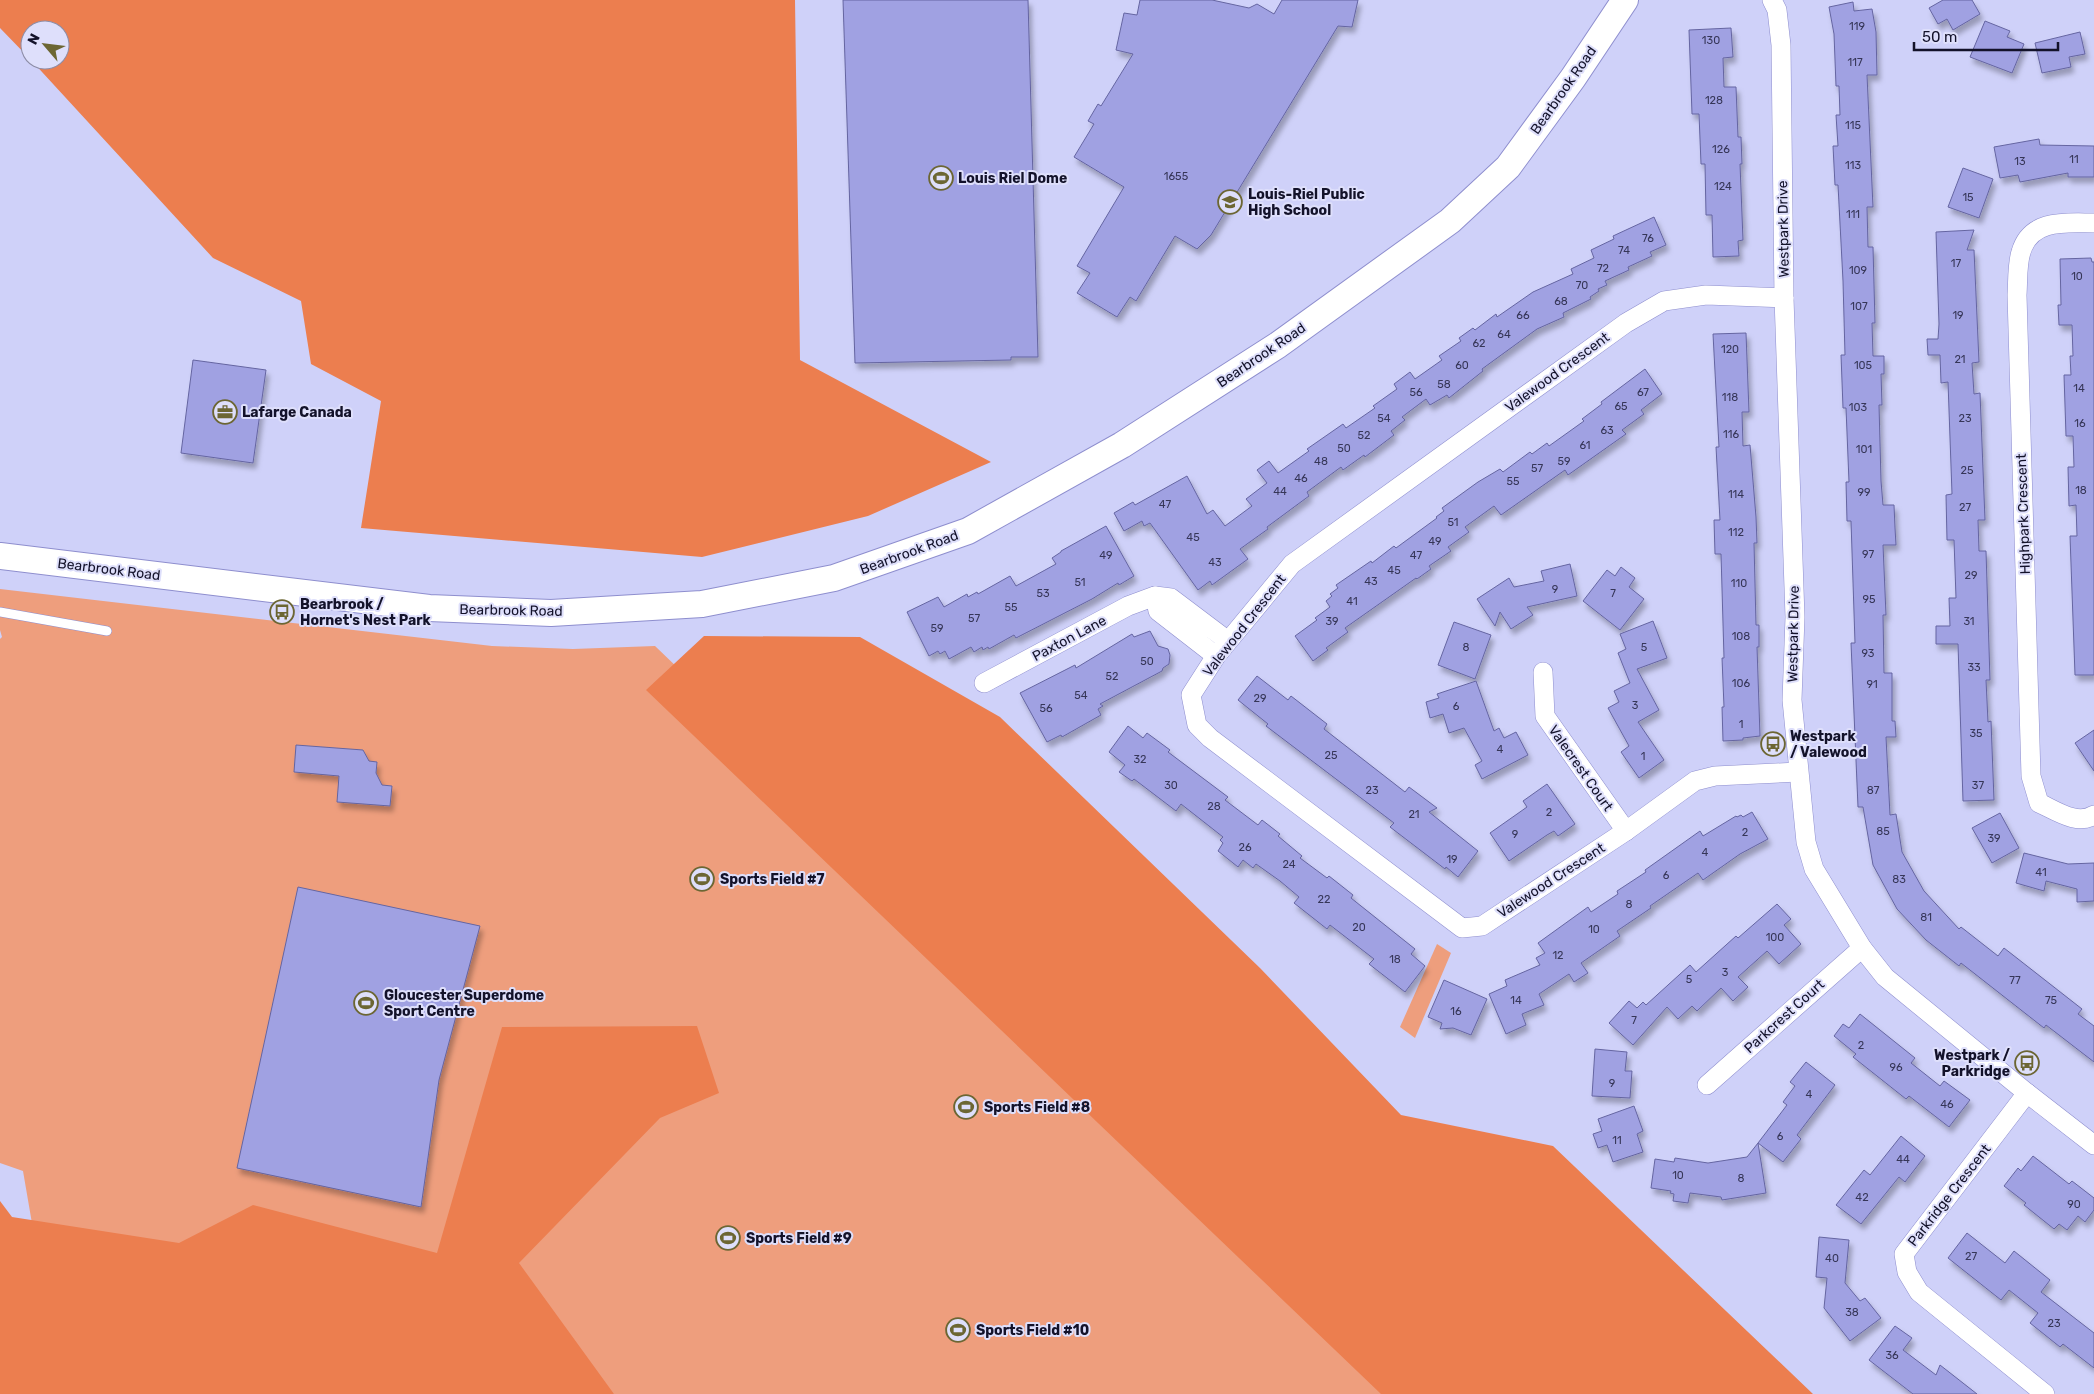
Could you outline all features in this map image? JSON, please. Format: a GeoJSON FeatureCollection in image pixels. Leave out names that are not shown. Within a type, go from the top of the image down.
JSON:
{"type":"FeatureCollection","features":[{"type":"Feature","properties":{"kind":"street","name":"Bearbrook Road"},"geometry":{"type":"LineString","coordinates":[[0,556],[429,608],[551,613],[702,604],[834,578],[968,531],[1122,445],[1278,344],[1450,221],[1508,166],[1573,78],[1625,0]]}},
{"type":"Feature","properties":{"kind":"street","name":"Westpark Drive"},"geometry":{"type":"LineString","coordinates":[[1772,0],[1777,10],[1781,45],[1784,298],[1795,617],[1792,700],[1806,842],[1814,869],[1862,948],[1885,977],[2094,1145]]}},
{"type":"Feature","properties":{"kind":"street","name":"Highpark Crescent"},"geometry":{"type":"LineString","coordinates":[[2094,223],[2053,223],[2032,233],[2021,251],[2017,295],[2031,776],[2039,803],[2076,820],[2090,818],[2094,815]]}},
{"type":"Feature","properties":{"kind":"street","name":"Valewood Crescent"},"geometry":{"type":"LineString","coordinates":[[1784,298],[1706,295],[1664,301],[1626,322],[1292,564],[1216,656],[1191,695],[1198,725],[1210,738],[1462,928],[1482,926],[1626,831],[1695,781],[1715,776],[1798,772]]}},
{"type":"Feature","properties":{"kind":"street"},"geometry":{"type":"LineString","coordinates":[[1216,656],[1158,611],[1155,596],[1171,598],[1228,641]]}},
{"type":"Feature","properties":{"kind":"street","name":"Paxton Lane"},"geometry":{"type":"LineString","coordinates":[[984,684],[1128,606],[1155,596]]}},
{"type":"Feature","properties":{"kind":"street","name":"Valecrest Court"},"geometry":{"type":"LineString","coordinates":[[1543,672],[1545,716],[1626,831]]}},
{"type":"Feature","properties":{"kind":"street","name":"Parkcrest Court"},"geometry":{"type":"LineString","coordinates":[[1707,1086],[1862,948]]}},
{"type":"Feature","properties":{"kind":"street","name":"Parkridge Crescent"},"geometry":{"type":"LineString","coordinates":[[2027,1093],[1904,1254],[1907,1272],[1919,1292],[2045,1394]]}},
{"type":"Feature","properties":{"kind":"lane"},"geometry":{"type":"LineString","coordinates":[[0,612],[107,631]]}},
{"type":"Feature","properties":{"kind":"shaded area"},"geometry":{"type":"Polygon","coordinates":[[[0,0],[795,0],[800,360],[991,462],[868,516],[702,557],[361,528],[381,401],[311,364],[301,301],[213,258],[40,70],[70,70],[70,20],[20,20],[20,49],[0,28],[0,0]]]}},
{"type":"Feature","properties":{"kind":"shaded area"},"geometry":{"type":"Polygon","coordinates":[[[0,589],[492,646],[573,649],[655,646],[1420,1381],[1422,1394],[614,1394],[34,1235],[23,1171],[0,1163],[0,639],[2,637],[0,630],[0,589]]]}},
{"type":"Feature","properties":{"kind":"shaded area"},"geometry":{"type":"Polygon","coordinates":[[[704,636],[860,637],[1000,717],[1260,968],[1401,1115],[1553,1146],[1813,1394],[1381,1394],[646,690],[704,636]]]}},
{"type":"Feature","properties":{"kind":"shaded area"},"geometry":{"type":"Polygon","coordinates":[[[1437,944],[1451,953],[1415,1038],[1400,1027],[1437,944]]]}},
{"type":"Feature","properties":{"kind":"shaded area"},"geometry":{"type":"Polygon","coordinates":[[[697,1026],[719,1093],[660,1118],[519,1263],[614,1394],[0,1394],[0,1201],[12,1217],[179,1243],[253,1205],[437,1253],[502,1027],[697,1026]]]}},
{"type":"Feature","properties":{"kind":"building","name":"Louis Riel Dome"},"geometry":{"type":"Polygon","coordinates":[[[843,0],[1028,0],[1038,357],[1011,357],[1011,360],[855,363],[843,0]]]}},
{"type":"Feature","properties":{"kind":"building"},"geometry":{"type":"Polygon","coordinates":[[[1140,0],[1212,0],[1249,8],[1257,4],[1274,14],[1282,0],[1358,0],[1352,27],[1338,26],[1211,235],[1197,249],[1175,236],[1136,301],[1130,297],[1117,317],[1077,293],[1090,273],[1077,266],[1124,187],[1074,157],[1094,124],[1088,121],[1098,104],[1101,106],[1133,54],[1116,50],[1124,13],[1137,15],[1140,0]]]}},
{"type":"Feature","properties":{"kind":"building"},"geometry":{"type":"Polygon","coordinates":[[[1943,0],[1972,0],[1980,14],[1953,30],[1947,19],[1938,24],[1929,8],[1943,0]]]}},
{"type":"Feature","properties":{"kind":"building"},"geometry":{"type":"Polygon","coordinates":[[[1853,2],[1854,11],[1872,9],[1876,32],[1877,75],[1867,75],[1873,207],[1867,207],[1868,247],[1873,247],[1875,323],[1872,323],[1873,356],[1884,356],[1884,374],[1881,374],[1882,405],[1879,405],[1883,505],[1894,505],[1896,545],[1883,545],[1886,615],[1883,615],[1884,673],[1892,673],[1892,721],[1895,721],[1896,737],[1886,737],[1890,815],[1896,814],[1902,852],[1924,891],[1959,929],[1961,927],[1998,956],[2004,948],[2082,1009],[2078,1014],[2094,1026],[2094,1062],[2046,1025],[2044,1028],[1961,963],[1959,966],[1926,940],[1897,909],[1873,865],[1863,807],[1858,807],[1851,643],[1855,643],[1851,521],[1847,521],[1846,482],[1849,482],[1846,408],[1843,408],[1841,355],[1845,355],[1843,281],[1838,185],[1835,185],[1833,146],[1838,146],[1836,115],[1840,115],[1839,86],[1836,86],[1834,34],[1829,7],[1853,2]]]}},
{"type":"Feature","properties":{"kind":"building"},"geometry":{"type":"Polygon","coordinates":[[[1985,21],[2010,31],[2007,37],[2024,44],[2012,73],[1970,57],[1985,21]]]}},
{"type":"Feature","properties":{"kind":"building"},"geometry":{"type":"Polygon","coordinates":[[[1731,28],[1733,57],[1723,58],[1724,87],[1736,87],[1738,137],[1741,137],[1742,164],[1740,164],[1743,240],[1738,241],[1739,256],[1713,257],[1712,215],[1706,215],[1705,164],[1701,164],[1699,114],[1692,114],[1689,30],[1731,28]]]}},
{"type":"Feature","properties":{"kind":"building"},"geometry":{"type":"Polygon","coordinates":[[[2080,32],[2085,54],[2069,57],[2071,67],[2042,73],[2035,43],[2080,32]]]}},
{"type":"Feature","properties":{"kind":"building"},"geometry":{"type":"Polygon","coordinates":[[[2039,139],[2040,145],[2094,146],[2094,177],[2068,177],[2068,173],[2020,182],[2018,175],[2000,178],[1994,147],[2039,139]]]}},
{"type":"Feature","properties":{"kind":"building"},"geometry":{"type":"Polygon","coordinates":[[[1963,168],[1993,179],[1979,218],[1948,207],[1963,168]]]}},
{"type":"Feature","properties":{"kind":"building"},"geometry":{"type":"Polygon","coordinates":[[[1654,217],[1666,245],[1650,252],[1652,256],[1628,267],[1629,270],[1605,281],[1607,285],[1598,289],[1599,291],[1590,297],[1591,299],[1563,313],[1564,317],[1537,329],[1482,369],[1483,371],[1449,398],[1447,395],[1430,405],[1426,399],[1402,417],[1405,420],[1391,431],[1394,435],[1365,457],[1364,455],[1343,470],[1341,467],[1307,492],[1309,496],[1240,549],[1248,559],[1212,585],[1210,581],[1198,590],[1150,523],[1144,526],[1142,521],[1124,531],[1114,513],[1133,502],[1135,505],[1187,476],[1207,514],[1213,510],[1225,526],[1252,506],[1246,499],[1267,483],[1257,470],[1269,461],[1278,473],[1309,451],[1307,449],[1343,424],[1346,428],[1375,408],[1373,406],[1397,389],[1394,384],[1410,372],[1415,379],[1442,360],[1439,356],[1461,341],[1459,338],[1473,328],[1475,330],[1496,314],[1497,317],[1533,292],[1573,274],[1571,269],[1594,258],[1591,250],[1614,239],[1613,236],[1654,217]]]}},
{"type":"Feature","properties":{"kind":"building"},"geometry":{"type":"Polygon","coordinates":[[[1974,230],[1967,250],[1974,250],[1979,362],[1972,363],[1974,394],[1980,393],[1985,520],[1978,520],[1979,551],[1986,551],[1990,680],[1986,680],[1988,722],[1991,721],[1994,800],[1963,801],[1958,644],[1936,644],[1936,626],[1950,626],[1949,598],[1956,598],[1954,540],[1947,540],[1946,495],[1952,494],[1948,382],[1941,383],[1940,355],[1928,355],[1927,339],[1938,339],[1936,232],[1974,230]]]}},
{"type":"Feature","properties":{"kind":"building"},"geometry":{"type":"Polygon","coordinates":[[[2091,258],[2092,262],[2094,262],[2094,675],[2075,675],[2070,536],[2077,536],[2076,505],[2069,506],[2068,467],[2074,467],[2073,436],[2066,436],[2064,375],[2071,375],[2070,356],[2073,356],[2072,325],[2059,325],[2058,305],[2061,305],[2060,259],[2091,258]]]}},
{"type":"Feature","properties":{"kind":"building"},"geometry":{"type":"Polygon","coordinates":[[[1746,333],[1749,412],[1742,412],[1743,446],[1750,445],[1756,517],[1757,543],[1754,543],[1756,625],[1759,625],[1759,647],[1757,647],[1760,736],[1743,738],[1743,740],[1723,741],[1722,658],[1724,658],[1721,554],[1715,554],[1714,520],[1720,520],[1716,447],[1719,447],[1713,334],[1746,333]]]}},
{"type":"Feature","properties":{"kind":"building","name":"Lafarge Canada"},"geometry":{"type":"Polygon","coordinates":[[[193,360],[266,370],[253,463],[181,453],[193,360]]]}},
{"type":"Feature","properties":{"kind":"building"},"geometry":{"type":"Polygon","coordinates":[[[1645,369],[1662,394],[1641,410],[1644,414],[1622,430],[1626,434],[1568,475],[1565,470],[1501,515],[1494,506],[1465,527],[1469,532],[1448,547],[1451,551],[1429,566],[1431,569],[1345,628],[1348,632],[1326,648],[1328,650],[1313,661],[1295,636],[1317,620],[1315,618],[1330,607],[1326,601],[1332,596],[1330,594],[1338,588],[1336,585],[1371,561],[1372,563],[1394,546],[1396,548],[1437,518],[1444,511],[1442,508],[1478,482],[1500,469],[1503,472],[1530,452],[1532,454],[1547,443],[1549,446],[1584,421],[1582,419],[1602,404],[1601,402],[1645,369]]]}},
{"type":"Feature","properties":{"kind":"building"},"geometry":{"type":"Polygon","coordinates":[[[1106,526],[1134,576],[1016,638],[1014,635],[989,649],[988,647],[983,650],[982,647],[974,652],[971,647],[949,659],[945,651],[940,654],[938,651],[929,656],[907,612],[938,597],[944,607],[967,594],[968,597],[977,592],[978,594],[1010,576],[1016,586],[1056,564],[1052,558],[1061,551],[1106,526]]]}},
{"type":"Feature","properties":{"kind":"building"},"geometry":{"type":"Polygon","coordinates":[[[1570,564],[1577,596],[1527,607],[1533,615],[1511,629],[1500,612],[1495,626],[1477,599],[1509,578],[1514,587],[1544,581],[1541,571],[1570,564]]]}},
{"type":"Feature","properties":{"kind":"building"},"geometry":{"type":"Polygon","coordinates":[[[1621,567],[1635,578],[1629,587],[1644,599],[1620,630],[1583,601],[1607,570],[1615,576],[1621,567]]]}},
{"type":"Feature","properties":{"kind":"building"},"geometry":{"type":"Polygon","coordinates":[[[1653,621],[1667,658],[1637,669],[1659,710],[1638,722],[1664,760],[1639,778],[1621,752],[1629,746],[1608,708],[1619,702],[1614,691],[1630,683],[1618,653],[1626,649],[1620,634],[1653,621]]]}},
{"type":"Feature","properties":{"kind":"building"},"geometry":{"type":"Polygon","coordinates":[[[1454,622],[1491,635],[1475,679],[1438,665],[1454,622]]]}},
{"type":"Feature","properties":{"kind":"building"},"geometry":{"type":"Polygon","coordinates":[[[1150,631],[1158,646],[1168,649],[1170,655],[1169,664],[1162,671],[1100,704],[1103,706],[1098,709],[1101,715],[1062,737],[1061,735],[1047,742],[1020,693],[1075,665],[1076,668],[1132,634],[1134,637],[1150,631]]]}},
{"type":"Feature","properties":{"kind":"building"},"geometry":{"type":"Polygon","coordinates":[[[1257,676],[1288,700],[1291,696],[1327,724],[1324,729],[1405,792],[1409,787],[1437,808],[1429,812],[1478,851],[1458,877],[1390,827],[1394,823],[1266,726],[1268,724],[1238,700],[1257,676]]]}},
{"type":"Feature","properties":{"kind":"building"},"geometry":{"type":"Polygon","coordinates":[[[1476,681],[1494,731],[1499,728],[1504,738],[1516,732],[1528,755],[1482,779],[1475,765],[1482,761],[1464,728],[1449,733],[1443,714],[1430,718],[1426,702],[1439,698],[1437,694],[1476,681]]]}},
{"type":"Feature","properties":{"kind":"building"},"geometry":{"type":"Polygon","coordinates":[[[1128,726],[1143,738],[1147,733],[1170,750],[1168,752],[1228,797],[1225,800],[1258,825],[1262,820],[1280,834],[1278,836],[1302,856],[1300,858],[1327,878],[1329,876],[1353,895],[1351,898],[1415,949],[1411,954],[1425,966],[1405,992],[1369,964],[1374,959],[1330,925],[1327,929],[1294,903],[1299,897],[1280,881],[1256,864],[1253,868],[1243,860],[1238,867],[1218,851],[1223,843],[1220,840],[1223,837],[1181,804],[1176,811],[1134,779],[1132,781],[1119,772],[1125,765],[1109,752],[1128,726]]]}},
{"type":"Feature","properties":{"kind":"building"},"geometry":{"type":"Polygon","coordinates":[[[2094,730],[2094,771],[2075,743],[2094,730]]]}},
{"type":"Feature","properties":{"kind":"building"},"geometry":{"type":"Polygon","coordinates":[[[296,745],[363,750],[369,761],[377,762],[376,773],[382,785],[392,786],[390,806],[337,802],[339,776],[294,772],[296,745]]]}},
{"type":"Feature","properties":{"kind":"building"},"geometry":{"type":"Polygon","coordinates":[[[1547,784],[1575,824],[1558,836],[1554,831],[1509,861],[1490,833],[1527,807],[1523,801],[1547,784]]]}},
{"type":"Feature","properties":{"kind":"building"},"geometry":{"type":"Polygon","coordinates":[[[1752,812],[1768,839],[1740,854],[1703,880],[1698,873],[1650,906],[1651,908],[1617,931],[1620,936],[1581,963],[1588,973],[1574,982],[1569,974],[1539,994],[1544,1005],[1522,1014],[1526,1025],[1506,1034],[1489,994],[1507,986],[1505,980],[1540,965],[1536,958],[1545,953],[1538,943],[1588,907],[1591,912],[1618,894],[1617,891],[1646,872],[1645,870],[1700,831],[1703,836],[1736,816],[1741,815],[1743,817],[1752,812]]]}},
{"type":"Feature","properties":{"kind":"building"},"geometry":{"type":"Polygon","coordinates":[[[2000,813],[2019,848],[1992,863],[1972,828],[2000,813]]]}},
{"type":"Feature","properties":{"kind":"building"},"geometry":{"type":"Polygon","coordinates":[[[2024,853],[2068,864],[2094,863],[2094,901],[2077,902],[2077,889],[2046,881],[2044,891],[2016,883],[2024,853]]]}},
{"type":"Feature","properties":{"kind":"building","name":"Gloucester Superdome Sport Centre"},"geometry":{"type":"Polygon","coordinates":[[[298,887],[480,926],[439,1080],[421,1207],[237,1168],[298,887]]]}},
{"type":"Feature","properties":{"kind":"building"},"geometry":{"type":"Polygon","coordinates":[[[1777,904],[1791,919],[1784,925],[1801,944],[1779,964],[1767,951],[1738,977],[1748,987],[1733,1001],[1721,988],[1697,1011],[1692,1006],[1678,1019],[1667,1007],[1633,1045],[1609,1023],[1629,1001],[1637,1008],[1643,1002],[1646,1005],[1690,965],[1696,972],[1736,936],[1738,938],[1777,904]]]}},
{"type":"Feature","properties":{"kind":"building"},"geometry":{"type":"Polygon","coordinates":[[[1444,980],[1487,999],[1471,1035],[1453,1028],[1440,1029],[1442,1023],[1428,1017],[1444,980]]]}},
{"type":"Feature","properties":{"kind":"building"},"geometry":{"type":"Polygon","coordinates":[[[1860,1014],[1915,1058],[1911,1063],[1940,1086],[1944,1081],[1970,1100],[1949,1127],[1909,1096],[1906,1099],[1853,1057],[1856,1054],[1834,1036],[1843,1024],[1849,1028],[1860,1014]]]}},
{"type":"Feature","properties":{"kind":"building"},"geometry":{"type":"Polygon","coordinates":[[[1595,1049],[1627,1052],[1625,1071],[1632,1071],[1630,1098],[1592,1096],[1595,1049]]]}},
{"type":"Feature","properties":{"kind":"building"},"geometry":{"type":"Polygon","coordinates":[[[1806,1062],[1835,1085],[1797,1135],[1801,1139],[1783,1162],[1758,1143],[1787,1105],[1783,1102],[1795,1086],[1790,1082],[1806,1062]]]}},
{"type":"Feature","properties":{"kind":"building"},"geometry":{"type":"Polygon","coordinates":[[[1634,1106],[1643,1131],[1637,1134],[1643,1152],[1613,1162],[1607,1145],[1598,1148],[1593,1134],[1602,1131],[1598,1119],[1634,1106]]]}},
{"type":"Feature","properties":{"kind":"building"},"geometry":{"type":"Polygon","coordinates":[[[1901,1136],[1925,1156],[1905,1182],[1899,1177],[1861,1224],[1836,1205],[1864,1170],[1870,1175],[1901,1136]]]}},
{"type":"Feature","properties":{"kind":"building"},"geometry":{"type":"Polygon","coordinates":[[[1758,1143],[1766,1193],[1722,1200],[1721,1197],[1690,1193],[1688,1203],[1673,1201],[1674,1194],[1670,1193],[1671,1191],[1651,1188],[1655,1159],[1674,1162],[1675,1158],[1708,1163],[1747,1157],[1758,1143]]]}},
{"type":"Feature","properties":{"kind":"building"},"geometry":{"type":"Polygon","coordinates":[[[2033,1156],[2069,1184],[2072,1181],[2094,1198],[2094,1210],[2085,1222],[2078,1216],[2067,1230],[2059,1224],[2054,1229],[2004,1186],[2018,1168],[2021,1171],[2033,1156]]]}},
{"type":"Feature","properties":{"kind":"building"},"geometry":{"type":"Polygon","coordinates":[[[1967,1233],[2005,1263],[2014,1251],[2050,1280],[2041,1292],[2094,1333],[2094,1368],[2063,1344],[2060,1347],[2030,1323],[2038,1313],[2009,1290],[2001,1300],[1948,1258],[1967,1233]]]}},
{"type":"Feature","properties":{"kind":"building"},"geometry":{"type":"Polygon","coordinates":[[[1819,1237],[1849,1240],[1845,1283],[1860,1301],[1865,1298],[1881,1318],[1850,1341],[1824,1308],[1827,1278],[1816,1277],[1819,1237]]]}},
{"type":"Feature","properties":{"kind":"building"},"geometry":{"type":"Polygon","coordinates":[[[1895,1326],[1912,1338],[1903,1350],[1936,1375],[1940,1365],[1977,1394],[1913,1394],[1869,1360],[1895,1326]]]}},
{"type":"Feature","properties":{"kind":"place","name":"Louis Riel Dome"},"geometry":{"type":"Point","coordinates":[941,178]}},
{"type":"Feature","properties":{"kind":"place","name":"Louis-Riel Public High School"},"geometry":{"type":"Point","coordinates":[1230,202]}},
{"type":"Feature","properties":{"kind":"place","name":"Lafarge Canada"},"geometry":{"type":"Point","coordinates":[225,412]}},
{"type":"Feature","properties":{"kind":"place","name":"Bearbrook / Hornet's Nest Park"},"geometry":{"type":"Point","coordinates":[282,612]}},
{"type":"Feature","properties":{"kind":"place","name":"Westpark / Valewood"},"geometry":{"type":"Point","coordinates":[1773,744]}},
{"type":"Feature","properties":{"kind":"place","name":"Sports Field #7"},"geometry":{"type":"Point","coordinates":[702,879]}},
{"type":"Feature","properties":{"kind":"place","name":"Gloucester Superdome Sport Centre"},"geometry":{"type":"Point","coordinates":[366,1003]}},
{"type":"Feature","properties":{"kind":"place","name":"Westpark / Parkridge"},"geometry":{"type":"Point","coordinates":[2027,1063]}},
{"type":"Feature","properties":{"kind":"place","name":"Sports Field #8"},"geometry":{"type":"Point","coordinates":[966,1107]}},
{"type":"Feature","properties":{"kind":"place","name":"Sports Field #9"},"geometry":{"type":"Point","coordinates":[728,1238]}},
{"type":"Feature","properties":{"kind":"place","name":"Sports Field #10"},"geometry":{"type":"Point","coordinates":[958,1330]}}]}
